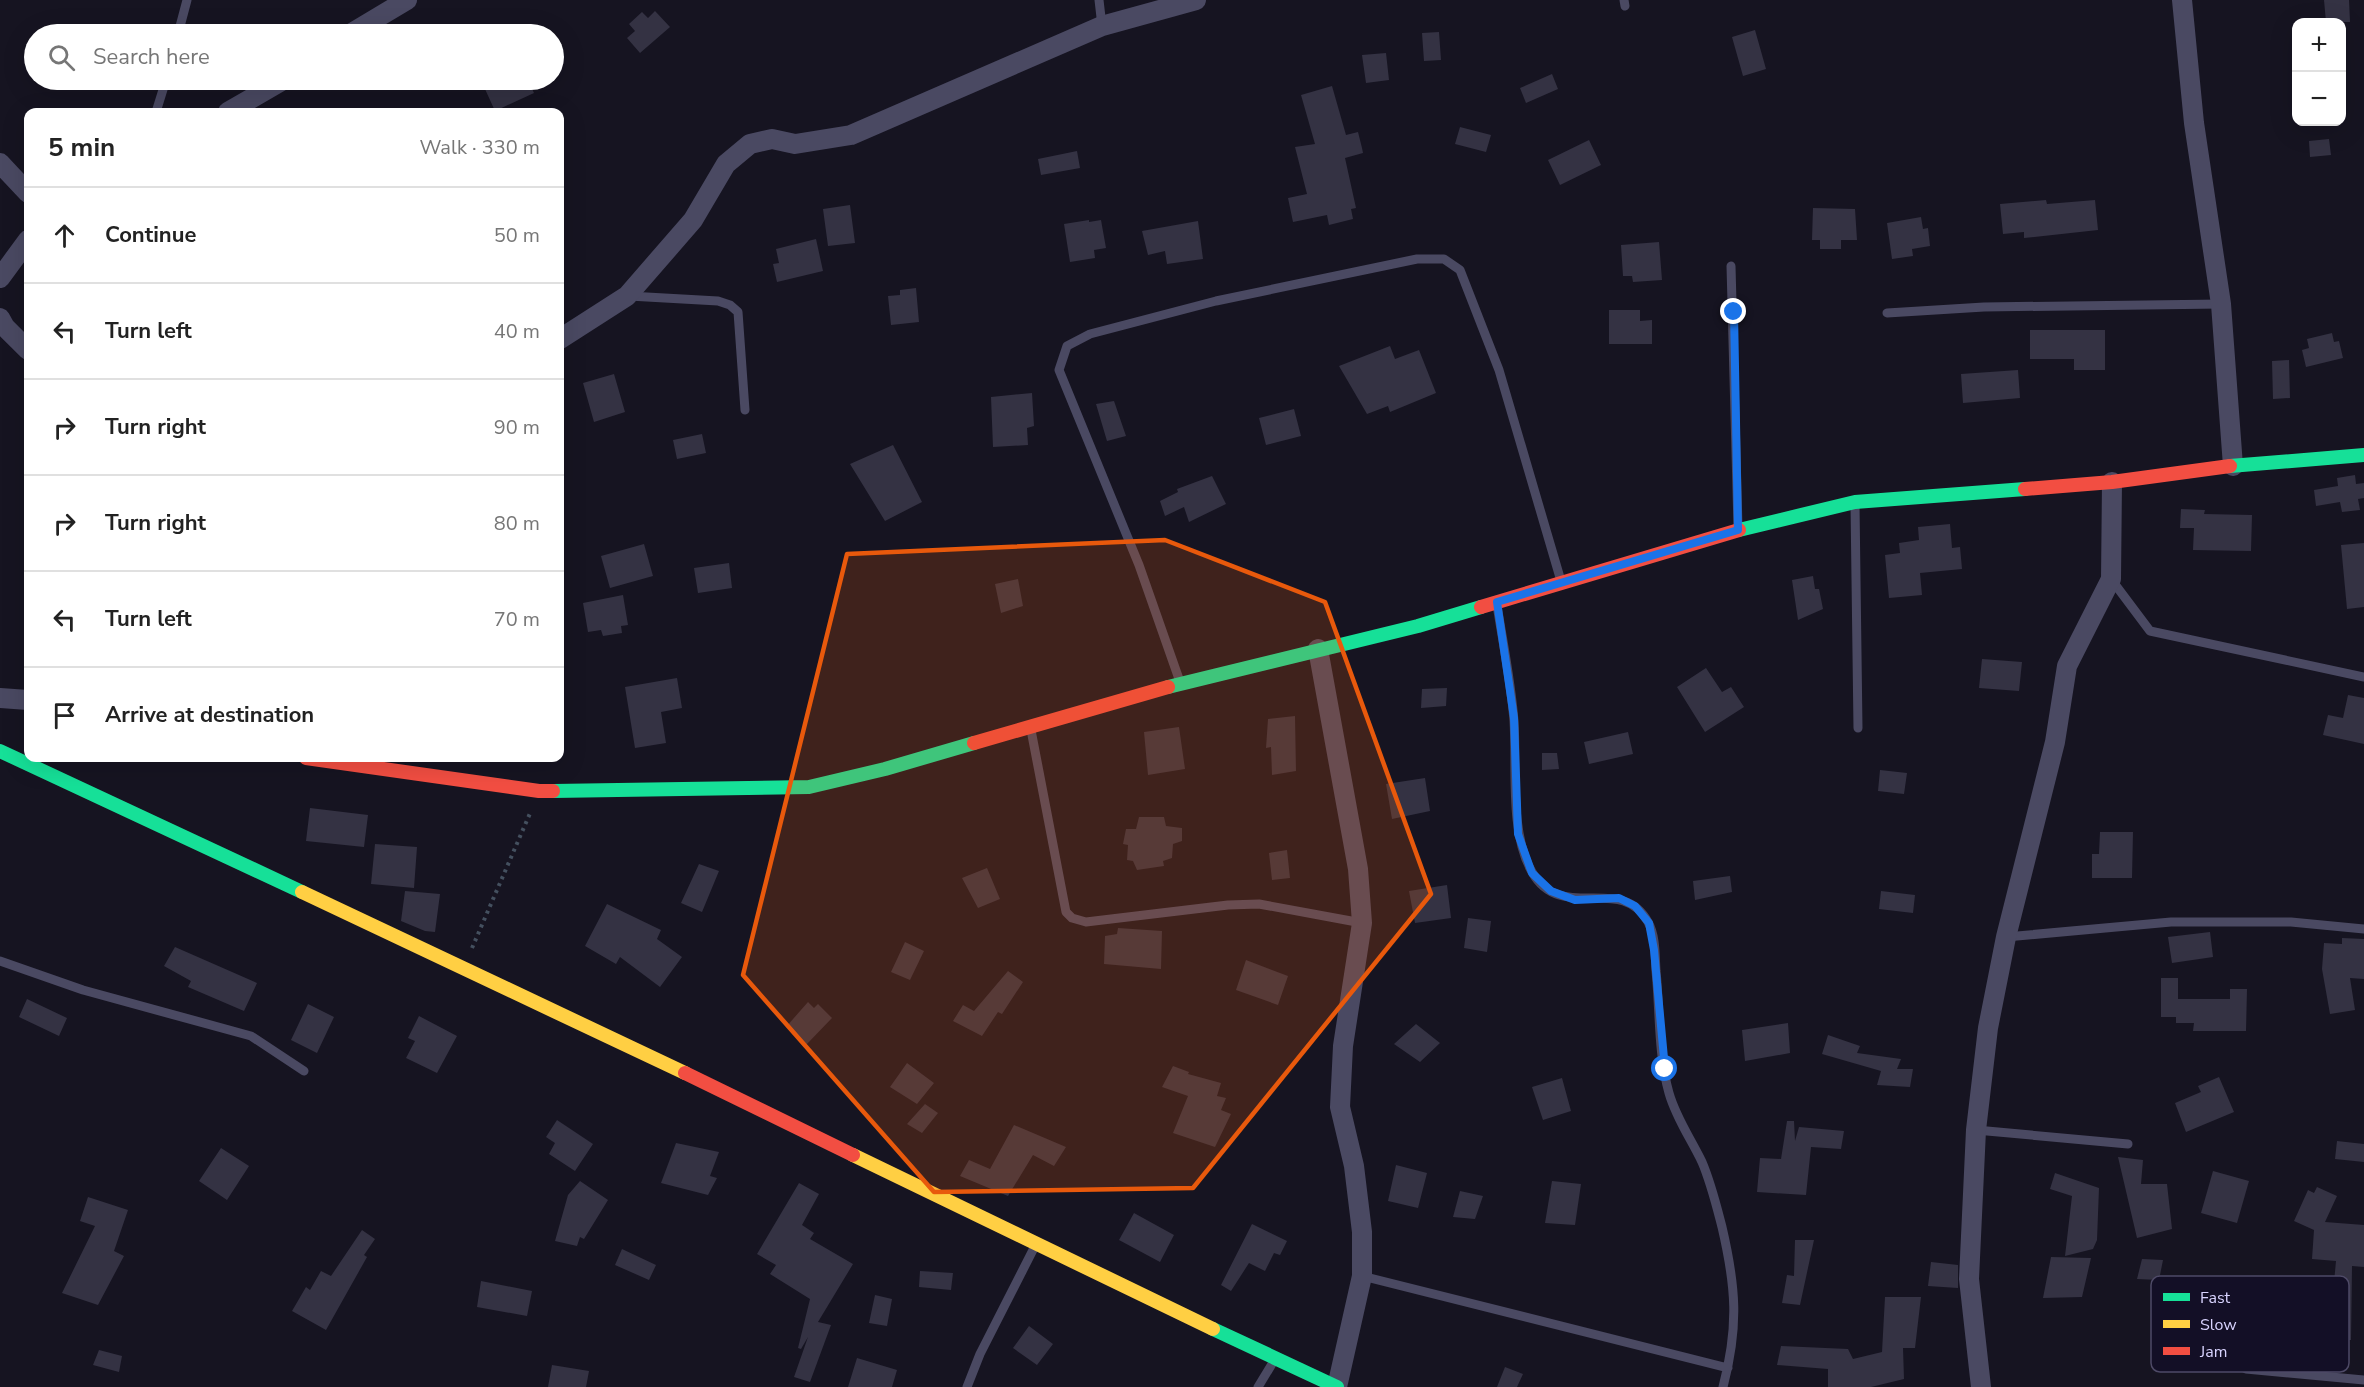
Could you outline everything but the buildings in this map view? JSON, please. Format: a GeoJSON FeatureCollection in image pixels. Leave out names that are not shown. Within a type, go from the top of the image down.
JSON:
{"type":"FeatureCollection","features":[{"type":"Feature","properties":{"kind":"street"},"geometry":{"type":"LineString","coordinates":[[367,24],[407,0]]}},
{"type":"Feature","properties":{"kind":"street"},"geometry":{"type":"LineString","coordinates":[[564,336],[591,316],[627,296],[693,220],[726,164],[750,144],[772,139],[795,144],[851,135],[1102,26],[1196,0]]}},
{"type":"Feature","properties":{"kind":"street"},"geometry":{"type":"LineString","coordinates":[[2182,0],[2194,123],[2221,304],[2233,466]]}},
{"type":"Feature","properties":{"kind":"street"},"geometry":{"type":"LineString","coordinates":[[235,108],[266,90]]}},
{"type":"Feature","properties":{"kind":"street"},"geometry":{"type":"LineString","coordinates":[[0,163],[24,189]]}},
{"type":"Feature","properties":{"kind":"street"},"geometry":{"type":"LineString","coordinates":[[0,278],[24,245]]}},
{"type":"Feature","properties":{"kind":"street"},"geometry":{"type":"LineString","coordinates":[[0,318],[5,327],[24,346]]}},
{"type":"Feature","properties":{"kind":"street"},"geometry":{"type":"LineString","coordinates":[[334,762],[539,791],[809,787],[885,769],[1181,683],[1418,626],[1738,530],[1855,502],[2112,482],[2233,466],[2364,455]]}},
{"type":"Feature","properties":{"kind":"street"},"geometry":{"type":"LineString","coordinates":[[1981,1387],[1969,1279],[1977,1130],[1988,1028],[2006,937],[2055,742],[2067,666],[2111,579],[2112,482]]}},
{"type":"Feature","properties":{"kind":"street"},"geometry":{"type":"LineString","coordinates":[[0,751],[464,967],[1036,1245],[1337,1387],[1362,1276],[1362,1232],[1355,1177],[1340,1107],[1343,1046],[1362,923],[1358,869],[1318,649]]}},
{"type":"Feature","properties":{"kind":"street"},"geometry":{"type":"LineString","coordinates":[[0,698],[24,700]]}},
{"type":"Feature","properties":{"kind":"lane"},"geometry":{"type":"LineString","coordinates":[[181,24],[187,0]]}},
{"type":"Feature","properties":{"kind":"lane"},"geometry":{"type":"LineString","coordinates":[[1099,0],[1102,26]]}},
{"type":"Feature","properties":{"kind":"lane"},"geometry":{"type":"LineString","coordinates":[[157,108],[163,90]]}},
{"type":"Feature","properties":{"kind":"lane"},"geometry":{"type":"LineString","coordinates":[[1181,683],[1135,555],[1059,370],[1067,346],[1090,334],[1250,294],[1417,259],[1444,259],[1460,270],[1498,370],[1562,581]]}},
{"type":"Feature","properties":{"kind":"lane"},"geometry":{"type":"LineString","coordinates":[[1731,266],[1738,530]]}},
{"type":"Feature","properties":{"kind":"lane"},"geometry":{"type":"LineString","coordinates":[[627,296],[718,301],[730,305],[738,312],[745,410]]}},
{"type":"Feature","properties":{"kind":"lane"},"geometry":{"type":"LineString","coordinates":[[1887,313],[1983,307],[2221,304]]}},
{"type":"Feature","properties":{"kind":"lane"},"geometry":{"type":"LineString","coordinates":[[1855,502],[1858,728]]}},
{"type":"Feature","properties":{"kind":"lane"},"geometry":{"type":"LineString","coordinates":[[2111,579],[2150,631],[2364,677]]}},
{"type":"Feature","properties":{"kind":"lane"},"geometry":{"type":"LineString","coordinates":[[1497,602],[1514,718],[1518,834],[1532,873],[1551,891],[1575,900],[1619,898],[1635,906],[1649,923],[1654,950],[1669,1093],[1679,1120],[1701,1161],[1713,1191],[1734,1278],[1734,1332],[1723,1387]]}},
{"type":"Feature","properties":{"kind":"lane"},"geometry":{"type":"LineString","coordinates":[[1031,726],[1066,912],[1072,918],[1086,922],[1228,905],[1259,904],[1362,923]]}},
{"type":"Feature","properties":{"kind":"lane"},"geometry":{"type":"LineString","coordinates":[[2006,937],[2171,922],[2292,922],[2364,929]]}},
{"type":"Feature","properties":{"kind":"lane"},"geometry":{"type":"LineString","coordinates":[[0,961],[83,990],[251,1036],[304,1071]]}},
{"type":"Feature","properties":{"kind":"lane"},"geometry":{"type":"LineString","coordinates":[[1977,1130],[2128,1144]]}},
{"type":"Feature","properties":{"kind":"lane"},"geometry":{"type":"LineString","coordinates":[[967,1387],[980,1354],[1036,1245]]}},
{"type":"Feature","properties":{"kind":"lane"},"geometry":{"type":"LineString","coordinates":[[1362,1276],[1728,1368]]}},
{"type":"Feature","properties":{"kind":"lane"},"geometry":{"type":"LineString","coordinates":[[1258,1387],[1276,1357]]}},
{"type":"Feature","properties":{"kind":"lane"},"geometry":{"type":"LineString","coordinates":[[2278,1372],[2364,1380]]}},
{"type":"Feature","properties":{"kind":"path"},"geometry":{"type":"LineString","coordinates":[[464,967],[539,791]]}},
{"type":"Feature","properties":{"kind":"highlighted area"},"geometry":{"type":"Polygon","coordinates":[[[1165,540],[1325,602],[1431,894],[1193,1188],[934,1192],[743,975],[847,554],[1165,540]]]}},
{"type":"Feature","properties":{"kind":"traffic: fast"},"geometry":{"type":"LineString","coordinates":[[2230,466],[2364,455]]}},
{"type":"Feature","properties":{"kind":"traffic: fast"},"geometry":{"type":"LineString","coordinates":[[1739,530],[1855,502],[2025,489]]}},
{"type":"Feature","properties":{"kind":"traffic: fast"},"geometry":{"type":"LineString","coordinates":[[1168,687],[1418,626],[1481,607]]}},
{"type":"Feature","properties":{"kind":"traffic: fast"},"geometry":{"type":"LineString","coordinates":[[553,791],[809,787],[885,769],[974,743]]}},
{"type":"Feature","properties":{"kind":"traffic: fast"},"geometry":{"type":"LineString","coordinates":[[0,751],[302,892]]}},
{"type":"Feature","properties":{"kind":"traffic: fast"},"geometry":{"type":"LineString","coordinates":[[1213,1329],[1337,1387]]}},
{"type":"Feature","properties":{"kind":"traffic: slow"},"geometry":{"type":"LineString","coordinates":[[302,892],[685,1073]]}},
{"type":"Feature","properties":{"kind":"traffic: slow"},"geometry":{"type":"LineString","coordinates":[[853,1155],[1213,1329]]}},
{"type":"Feature","properties":{"kind":"traffic: jam"},"geometry":{"type":"LineString","coordinates":[[2025,489],[2112,482],[2230,466]]}},
{"type":"Feature","properties":{"kind":"traffic: jam"},"geometry":{"type":"LineString","coordinates":[[1481,607],[1739,530]]}},
{"type":"Feature","properties":{"kind":"traffic: jam"},"geometry":{"type":"LineString","coordinates":[[974,743],[1168,687]]}},
{"type":"Feature","properties":{"kind":"traffic: jam"},"geometry":{"type":"LineString","coordinates":[[334,762],[539,791],[553,791]]}},
{"type":"Feature","properties":{"kind":"traffic: jam"},"geometry":{"type":"LineString","coordinates":[[685,1073],[853,1155]]}},
{"type":"Feature","properties":{"kind":"route"},"geometry":{"type":"LineString","coordinates":[[1665,1069],[1654,950],[1649,923],[1635,906],[1619,898],[1575,900],[1551,891],[1532,873],[1518,834],[1514,718],[1497,602],[1738,530],[1734,312]]}}]}
